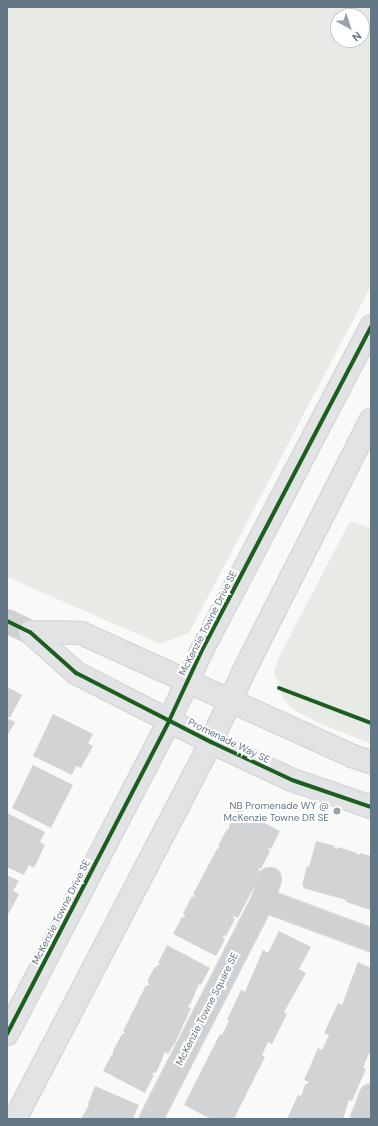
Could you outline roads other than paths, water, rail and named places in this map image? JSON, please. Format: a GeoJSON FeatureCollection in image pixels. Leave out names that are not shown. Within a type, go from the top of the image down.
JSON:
{"type":"FeatureCollection","features":[{"type":"Feature","properties":{"kind":"street","name":"McKenzie Towne Drive SE"},"geometry":{"type":"LineString","coordinates":[[7,1034],[169,721],[187,680],[371,328]]}},
{"type":"Feature","properties":{"kind":"street"},"geometry":{"type":"LineString","coordinates":[[15,1119],[211,742],[230,701],[371,420]]}},
{"type":"Feature","properties":{"kind":"street"},"geometry":{"type":"LineString","coordinates":[[7,621],[30,632],[81,633],[352,756],[371,762]]}},
{"type":"Feature","properties":{"kind":"street","name":"Promenade Way SE"},"geometry":{"type":"LineString","coordinates":[[30,632],[76,673],[169,721],[292,780],[371,807]]}},
{"type":"Feature","properties":{"kind":"street","name":"McKenzie Towne Square SE"},"geometry":{"type":"LineString","coordinates":[[151,1119],[263,900],[270,879]]}},
{"type":"Feature","properties":{"kind":"street"},"geometry":{"type":"LineString","coordinates":[[263,900],[371,940]]}},
{"type":"Feature","properties":{"kind":"street"},"geometry":{"type":"LineString","coordinates":[[362,1119],[371,1096]]}},
{"type":"Feature","properties":{"kind":"place","name":"NB Promenade WY @ McKenzie Towne DR SE"},"geometry":{"type":"Point","coordinates":[337,811]}}]}
